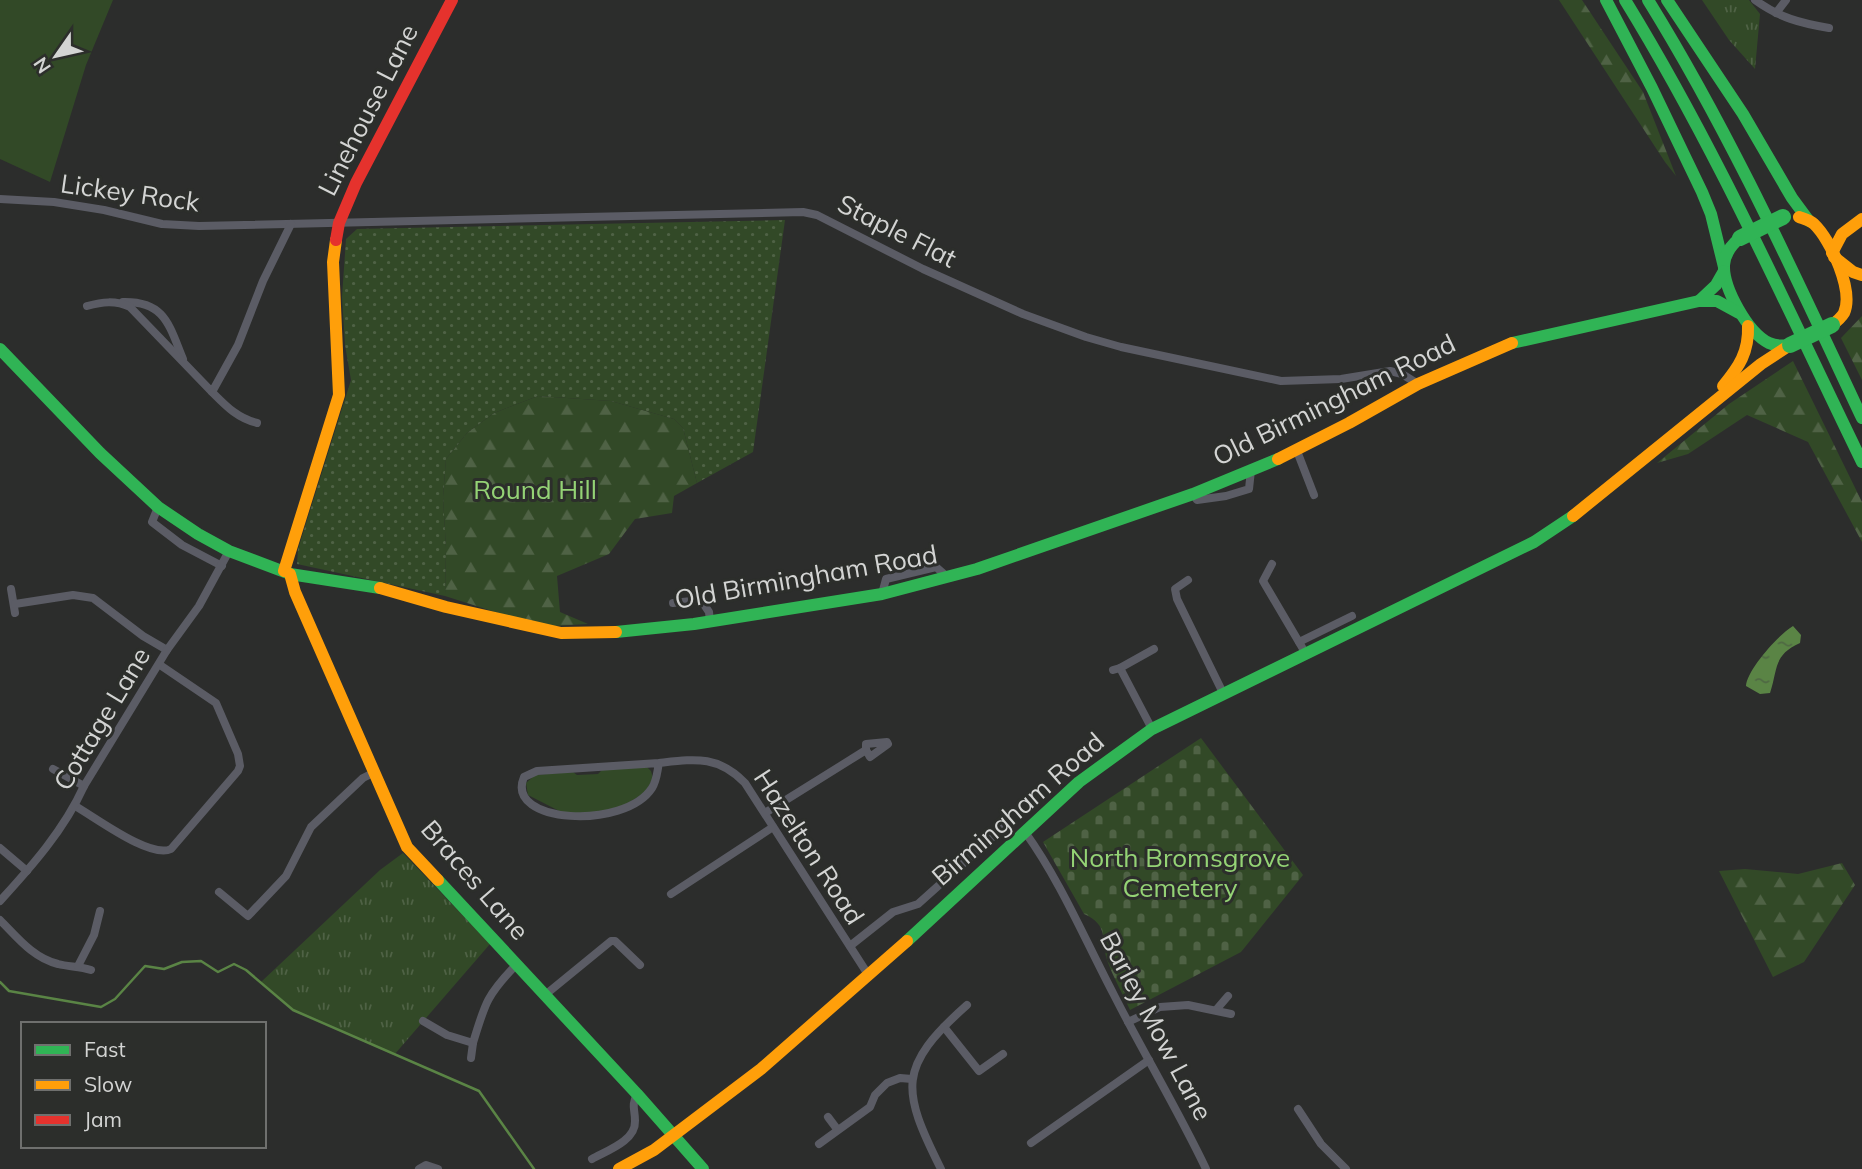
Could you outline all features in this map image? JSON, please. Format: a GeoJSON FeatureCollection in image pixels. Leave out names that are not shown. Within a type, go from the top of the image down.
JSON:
{"type":"FeatureCollection","features":[{"type":"Feature","properties":{"kind":"main road","name":"Linehouse Lane"},"geometry":{"type":"LineString","coordinates":[[287,573],[291,543],[339,394],[332,262],[339,223],[356,183],[452,0]]}},
{"type":"Feature","properties":{"kind":"main road"},"geometry":{"type":"LineString","coordinates":[[1606,0],[1702,192],[1711,214],[1724,269],[1745,321],[1769,344],[1790,345],[1832,325],[1862,295]]}},
{"type":"Feature","properties":{"kind":"main road"},"geometry":{"type":"LineString","coordinates":[[1625,0],[1651,40],[1734,191],[1862,462]]}},
{"type":"Feature","properties":{"kind":"main road"},"geometry":{"type":"LineString","coordinates":[[1647,0],[1716,118],[1756,195],[1862,418]]}},
{"type":"Feature","properties":{"kind":"main road"},"geometry":{"type":"LineString","coordinates":[[1667,0],[1743,114],[1792,198],[1812,222],[1833,255],[1846,293],[1844,311]]}},
{"type":"Feature","properties":{"kind":"main road"},"geometry":{"type":"LineString","coordinates":[[1699,301],[1716,285],[1724,269],[1728,250],[1740,237],[1783,217],[1794,216],[1833,230],[1847,229]]}},
{"type":"Feature","properties":{"kind":"main road"},"geometry":{"type":"LineString","coordinates":[[1833,255],[1838,239],[1862,219]]}},
{"type":"Feature","properties":{"kind":"main road"},"geometry":{"type":"LineString","coordinates":[[1833,255],[1853,272],[1862,275]]}},
{"type":"Feature","properties":{"kind":"main road","name":"Old Birmingham Road"},"geometry":{"type":"LineString","coordinates":[[0,349],[100,453],[158,507],[229,551],[287,573],[380,589],[561,633],[606,633],[710,621],[882,594],[944,579],[1193,494],[1297,451],[1418,384],[1514,342],[1699,301],[1717,301],[1728,306],[1745,321]]}},
{"type":"Feature","properties":{"kind":"main road","name":"Birmingham Road"},"geometry":{"type":"LineString","coordinates":[[1701,412],[1743,361],[1748,347],[1745,321]]}},
{"type":"Feature","properties":{"kind":"main road","name":"Birmingham Road"},"geometry":{"type":"LineString","coordinates":[[619,1169],[674,1136],[761,1069],[869,976],[1079,782],[1152,729],[1224,695],[1302,648],[1409,605],[1534,541],[1571,517],[1772,356],[1790,345]]}},
{"type":"Feature","properties":{"kind":"main road","name":"Braces Lane"},"geometry":{"type":"LineString","coordinates":[[287,573],[407,847],[704,1169]]}},
{"type":"Feature","properties":{"kind":"street"},"geometry":{"type":"LineString","coordinates":[[1755,0],[1776,13],[1803,24],[1829,28]]}},
{"type":"Feature","properties":{"kind":"street"},"geometry":{"type":"LineString","coordinates":[[1776,13],[1786,0]]}},
{"type":"Feature","properties":{"kind":"street","name":"Lickey Rock"},"geometry":{"type":"LineString","coordinates":[[0,199],[54,202],[104,210],[162,224],[199,226],[339,223]]}},
{"type":"Feature","properties":{"kind":"street","name":"Staple Flat"},"geometry":{"type":"LineString","coordinates":[[339,223],[803,212],[824,218],[923,269],[1023,314],[1121,347],[1281,381],[1341,379],[1390,372],[1402,374],[1418,384]]}},
{"type":"Feature","properties":{"kind":"street"},"geometry":{"type":"LineString","coordinates":[[212,392],[238,345],[263,281],[291,223]]}},
{"type":"Feature","properties":{"kind":"street"},"geometry":{"type":"LineString","coordinates":[[86,306],[103,302],[141,302],[154,306],[167,323],[186,366]]}},
{"type":"Feature","properties":{"kind":"street"},"geometry":{"type":"LineString","coordinates":[[120,302],[130,307],[233,412],[243,419],[257,423]]}},
{"type":"Feature","properties":{"kind":"street"},"geometry":{"type":"LineString","coordinates":[[1297,451],[1314,495]]}},
{"type":"Feature","properties":{"kind":"street"},"geometry":{"type":"LineString","coordinates":[[158,507],[152,522],[182,545],[222,566]]}},
{"type":"Feature","properties":{"kind":"street","name":"Cottage Lane"},"geometry":{"type":"LineString","coordinates":[[0,901],[53,839],[75,806],[84,786],[167,650],[199,606],[229,551]]}},
{"type":"Feature","properties":{"kind":"street"},"geometry":{"type":"LineString","coordinates":[[1272,564],[1263,581],[1302,648],[1352,616]]}},
{"type":"Feature","properties":{"kind":"street"},"geometry":{"type":"LineString","coordinates":[[1188,580],[1175,589],[1177,599],[1224,695]]}},
{"type":"Feature","properties":{"kind":"street"},"geometry":{"type":"LineString","coordinates":[[11,589],[15,608],[74,595],[93,598],[143,636],[167,650]]}},
{"type":"Feature","properties":{"kind":"street"},"geometry":{"type":"LineString","coordinates":[[673,603],[701,600],[709,612],[710,621]]}},
{"type":"Feature","properties":{"kind":"street"},"geometry":{"type":"LineString","coordinates":[[1152,729],[1117,669],[1154,649]]}},
{"type":"Feature","properties":{"kind":"street"},"geometry":{"type":"LineString","coordinates":[[75,806],[143,846],[166,852],[238,771],[238,754],[216,703],[160,665]]}},
{"type":"Feature","properties":{"kind":"street"},"geometry":{"type":"LineString","coordinates":[[765,813],[866,750]]}},
{"type":"Feature","properties":{"kind":"street","name":"Hazelton Road"},"geometry":{"type":"LineString","coordinates":[[659,763],[656,780],[650,792],[637,802],[609,814],[566,818],[543,810],[527,799],[522,790],[524,777],[537,771],[693,759],[723,765],[745,783],[869,976]]}},
{"type":"Feature","properties":{"kind":"street"},"geometry":{"type":"LineString","coordinates":[[53,769],[84,786]]}},
{"type":"Feature","properties":{"kind":"street"},"geometry":{"type":"LineString","coordinates":[[219,892],[248,916],[286,876],[312,827],[363,778],[374,772]]}},
{"type":"Feature","properties":{"kind":"street"},"geometry":{"type":"LineString","coordinates":[[850,946],[893,912],[918,904],[1005,826]]}},
{"type":"Feature","properties":{"kind":"street"},"geometry":{"type":"LineString","coordinates":[[671,894],[773,827]]}},
{"type":"Feature","properties":{"kind":"street","name":"Barley Mow Lane"},"geometry":{"type":"LineString","coordinates":[[1025,832],[1047,862],[1128,1022],[1190,1133],[1206,1169]]}},
{"type":"Feature","properties":{"kind":"street"},"geometry":{"type":"LineString","coordinates":[[0,848],[27,871]]}},
{"type":"Feature","properties":{"kind":"street"},"geometry":{"type":"LineString","coordinates":[[78,965],[94,935],[100,911]]}},
{"type":"Feature","properties":{"kind":"street"},"geometry":{"type":"LineString","coordinates":[[0,920],[33,953],[55,964],[78,965],[91,970]]}},
{"type":"Feature","properties":{"kind":"street"},"geometry":{"type":"LineString","coordinates":[[545,995],[611,941],[621,945],[640,965]]}},
{"type":"Feature","properties":{"kind":"street"},"geometry":{"type":"LineString","coordinates":[[471,1058],[486,1000],[516,965]]}},
{"type":"Feature","properties":{"kind":"street"},"geometry":{"type":"LineString","coordinates":[[1216,1010],[1228,996]]}},
{"type":"Feature","properties":{"kind":"street"},"geometry":{"type":"LineString","coordinates":[[941,1169],[916,1111],[912,1079],[918,1061],[931,1039],[967,1005]]}},
{"type":"Feature","properties":{"kind":"street"},"geometry":{"type":"LineString","coordinates":[[1128,1022],[1160,1007],[1188,1005],[1231,1014]]}},
{"type":"Feature","properties":{"kind":"street"},"geometry":{"type":"LineString","coordinates":[[423,1021],[447,1035],[473,1043]]}},
{"type":"Feature","properties":{"kind":"street"},"geometry":{"type":"LineString","coordinates":[[944,1027],[979,1071],[1003,1054]]}},
{"type":"Feature","properties":{"kind":"street"},"geometry":{"type":"LineString","coordinates":[[1031,1143],[1149,1060]]}},
{"type":"Feature","properties":{"kind":"street"},"geometry":{"type":"LineString","coordinates":[[820,1144],[870,1107],[875,1095],[887,1083],[900,1078],[912,1079]]}},
{"type":"Feature","properties":{"kind":"street"},"geometry":{"type":"LineString","coordinates":[[592,1159],[632,1133],[636,1123],[632,1104],[637,1094]]}},
{"type":"Feature","properties":{"kind":"street"},"geometry":{"type":"LineString","coordinates":[[1298,1110],[1321,1144],[1346,1169]]}},
{"type":"Feature","properties":{"kind":"street"},"geometry":{"type":"LineString","coordinates":[[828,1117],[837,1129]]}},
{"type":"Feature","properties":{"kind":"street"},"geometry":{"type":"LineString","coordinates":[[419,1169],[426,1165],[438,1169]]}},
{"type":"Feature","properties":{"kind":"green space"},"geometry":{"type":"Polygon","coordinates":[[[0,0],[113,0],[86,65],[50,182],[0,159],[0,0]]]}},
{"type":"Feature","properties":{"kind":"green space"},"geometry":{"type":"Polygon","coordinates":[[[1559,0],[1582,0],[1643,92],[1676,176],[1665,162],[1559,0]]]}},
{"type":"Feature","properties":{"kind":"green space"},"geometry":{"type":"Polygon","coordinates":[[[1702,0],[1749,0],[1760,14],[1755,69],[1729,40],[1702,0]]]}},
{"type":"Feature","properties":{"kind":"green space"},"geometry":{"type":"Polygon","coordinates":[[[785,220],[753,452],[697,483],[683,428],[674,419],[611,401],[538,396],[494,413],[467,433],[446,459],[443,497],[445,596],[297,564],[298,549],[351,380],[345,345],[342,297],[346,239],[357,229],[785,220]]]}},
{"type":"Feature","properties":{"kind":"green space"},"geometry":{"type":"Polygon","coordinates":[[[1862,316],[1862,380],[1841,338],[1862,316]]]}},
{"type":"Feature","properties":{"kind":"green space"},"geometry":{"type":"Polygon","coordinates":[[[1793,361],[1862,502],[1862,542],[1808,442],[1747,415],[1688,454],[1657,463],[1729,404],[1793,361]]]}},
{"type":"Feature","properties":{"kind":"green space","name":"Round Hill"},"geometry":{"type":"Polygon","coordinates":[[[538,396],[611,401],[674,419],[683,428],[697,483],[674,496],[672,513],[635,519],[609,554],[557,576],[560,612],[588,624],[553,626],[514,618],[445,596],[443,497],[446,459],[467,433],[494,413],[538,396]]]}},
{"type":"Feature","properties":{"kind":"green space","name":"North Bromsgrove Cemetery"},"geometry":{"type":"Polygon","coordinates":[[[1201,738],[1303,875],[1241,952],[1130,1010],[1107,960],[1101,928],[1084,914],[1043,842],[1201,738]]]}},
{"type":"Feature","properties":{"kind":"green space"},"geometry":{"type":"Polygon","coordinates":[[[646,766],[653,778],[645,793],[619,808],[574,816],[528,795],[526,783],[535,775],[573,772],[577,775],[598,774],[602,770],[646,766]]]}},
{"type":"Feature","properties":{"kind":"green space"},"geometry":{"type":"Polygon","coordinates":[[[403,853],[490,944],[394,1055],[293,1010],[261,982],[380,870],[403,853]]]}},
{"type":"Feature","properties":{"kind":"green space"},"geometry":{"type":"Polygon","coordinates":[[[1842,863],[1855,885],[1804,962],[1773,977],[1719,871],[1745,869],[1798,874],[1842,863]]]}},
{"type":"Feature","properties":{"kind":"water"},"geometry":{"type":"Polygon","coordinates":[[[1793,626],[1801,635],[1800,643],[1785,652],[1781,658],[1770,693],[1760,694],[1746,686],[1764,653],[1793,626]]]}},
{"type":"Feature","properties":{"kind":"waterway"},"geometry":{"type":"LineString","coordinates":[[0,982],[9,991],[101,1007],[115,999],[145,966],[164,969],[182,962],[201,961],[218,972],[234,964],[246,970],[293,1010],[479,1091],[534,1169]]}},
{"type":"Feature","properties":{"kind":"traffic: fast"},"geometry":{"type":"LineString","coordinates":[[1606,0],[1702,192],[1711,214],[1724,267]]}},
{"type":"Feature","properties":{"kind":"traffic: fast"},"geometry":{"type":"LineString","coordinates":[[1625,0],[1720,170],[1862,462]]}},
{"type":"Feature","properties":{"kind":"traffic: fast"},"geometry":{"type":"LineString","coordinates":[[1648,0],[1735,154],[1862,418]]}},
{"type":"Feature","properties":{"kind":"traffic: fast"},"geometry":{"type":"LineString","coordinates":[[1667,0],[1743,114],[1792,198],[1809,221]]}},
{"type":"Feature","properties":{"kind":"traffic: fast"},"geometry":{"type":"LineString","coordinates":[[1740,238],[1783,217]]}},
{"type":"Feature","properties":{"kind":"traffic: fast"},"geometry":{"type":"LineString","coordinates":[[1740,238],[1729,250],[1724,265],[1732,297],[1745,320],[1761,338],[1774,345],[1790,345]]}},
{"type":"Feature","properties":{"kind":"traffic: fast"},"geometry":{"type":"LineString","coordinates":[[1699,301],[1716,285],[1724,271]]}},
{"type":"Feature","properties":{"kind":"traffic: fast"},"geometry":{"type":"LineString","coordinates":[[1512,343],[1699,301],[1717,301],[1739,313]]}},
{"type":"Feature","properties":{"kind":"traffic: fast"},"geometry":{"type":"LineString","coordinates":[[1790,345],[1832,325]]}},
{"type":"Feature","properties":{"kind":"traffic: fast"},"geometry":{"type":"LineString","coordinates":[[0,349],[100,453],[158,507],[198,534],[229,551],[290,574],[380,588]]}},
{"type":"Feature","properties":{"kind":"traffic: fast"},"geometry":{"type":"LineString","coordinates":[[616,632],[694,624],[882,594],[977,569],[1193,494],[1278,459]]}},
{"type":"Feature","properties":{"kind":"traffic: fast"},"geometry":{"type":"LineString","coordinates":[[907,941],[1079,782],[1152,729],[1534,542],[1573,516]]}},
{"type":"Feature","properties":{"kind":"traffic: fast"},"geometry":{"type":"LineString","coordinates":[[438,880],[703,1169]]}},
{"type":"Feature","properties":{"kind":"traffic: slow"},"geometry":{"type":"LineString","coordinates":[[1799,217],[1814,224],[1821,232],[1834,253],[1843,279],[1846,292],[1844,313],[1832,325]]}},
{"type":"Feature","properties":{"kind":"traffic: slow"},"geometry":{"type":"LineString","coordinates":[[1832,253],[1842,234],[1862,219]]}},
{"type":"Feature","properties":{"kind":"traffic: slow"},"geometry":{"type":"LineString","coordinates":[[284,571],[339,395],[333,262],[336,240]]}},
{"type":"Feature","properties":{"kind":"traffic: slow"},"geometry":{"type":"LineString","coordinates":[[1834,257],[1853,272],[1862,275]]}},
{"type":"Feature","properties":{"kind":"traffic: slow"},"geometry":{"type":"LineString","coordinates":[[1723,386],[1742,359],[1747,344],[1748,326]]}},
{"type":"Feature","properties":{"kind":"traffic: slow"},"geometry":{"type":"LineString","coordinates":[[1278,459],[1418,384],[1512,343]]}},
{"type":"Feature","properties":{"kind":"traffic: slow"},"geometry":{"type":"LineString","coordinates":[[1573,516],[1761,364],[1790,345]]}},
{"type":"Feature","properties":{"kind":"traffic: slow"},"geometry":{"type":"LineString","coordinates":[[290,574],[295,592],[407,847],[438,880]]}},
{"type":"Feature","properties":{"kind":"traffic: slow"},"geometry":{"type":"LineString","coordinates":[[380,588],[446,607],[561,633],[616,632]]}},
{"type":"Feature","properties":{"kind":"traffic: slow"},"geometry":{"type":"LineString","coordinates":[[619,1169],[654,1150],[761,1069],[907,941]]}},
{"type":"Feature","properties":{"kind":"traffic: jam"},"geometry":{"type":"LineString","coordinates":[[336,240],[339,223],[356,183],[452,0]]}}]}
